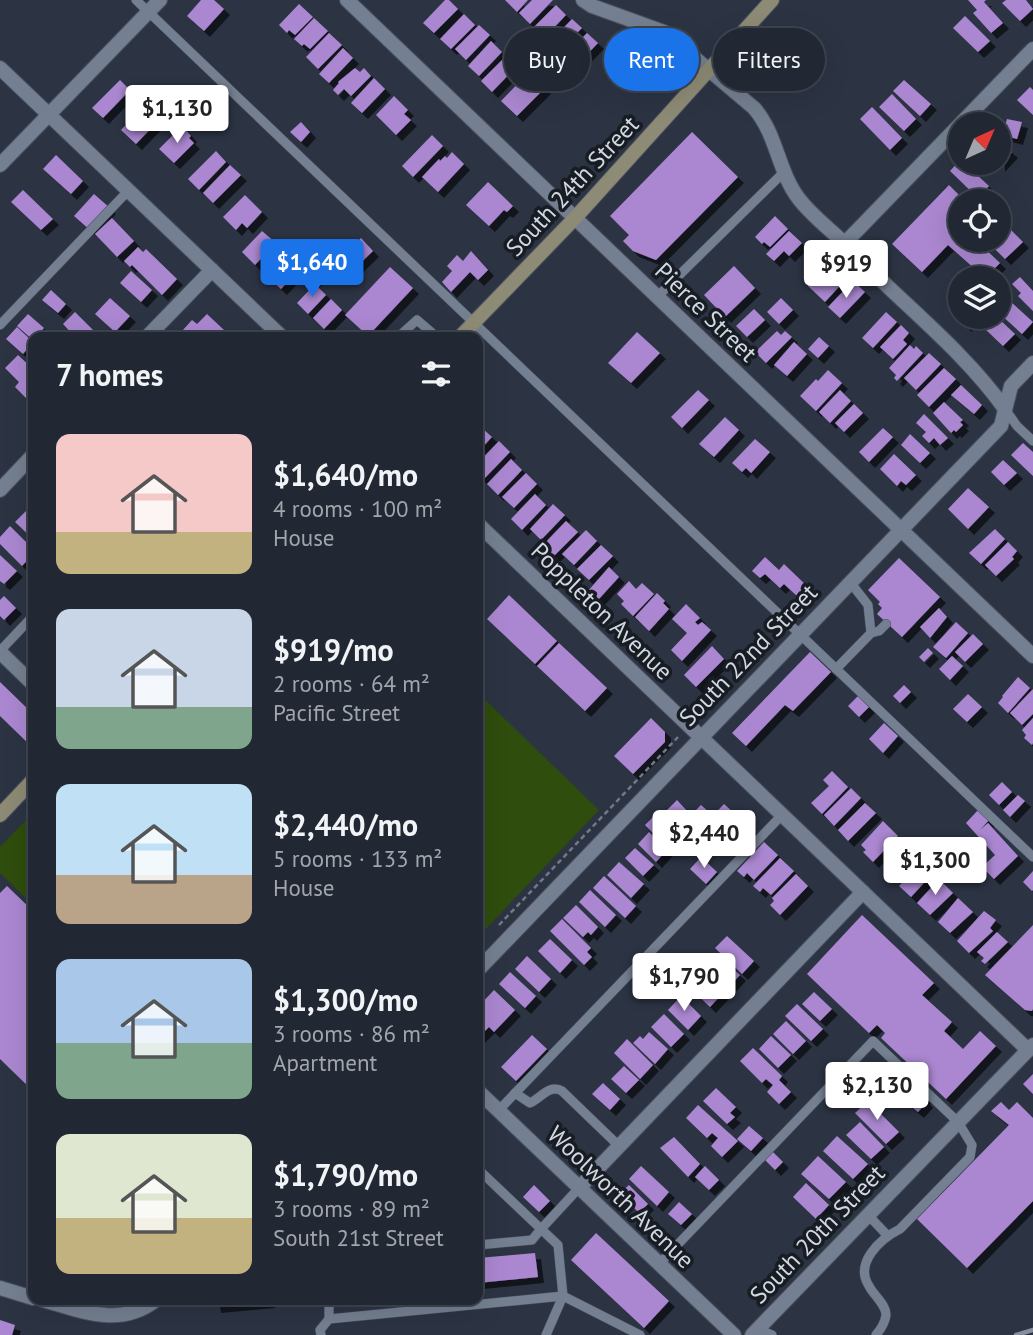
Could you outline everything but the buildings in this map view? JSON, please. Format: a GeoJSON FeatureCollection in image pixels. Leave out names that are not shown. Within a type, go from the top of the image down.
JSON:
{"type":"FeatureCollection","features":[{"type":"Feature","properties":{"kind":"main road","name":"South 24th Street"},"geometry":{"type":"LineString","coordinates":[[465,332],[575,218],[772,0]]}},
{"type":"Feature","properties":{"kind":"main road"},"geometry":{"type":"LineString","coordinates":[[0,815],[28,785]]}},
{"type":"Feature","properties":{"kind":"street"},"geometry":{"type":"LineString","coordinates":[[0,166],[160,0]]}},
{"type":"Feature","properties":{"kind":"street","name":"Pierce Street"},"geometry":{"type":"LineString","coordinates":[[346,0],[1033,656]]}},
{"type":"Feature","properties":{"kind":"street"},"geometry":{"type":"LineString","coordinates":[[583,0],[592,6],[664,32],[761,115],[784,172],[799,198],[986,381],[1005,408]]}},
{"type":"Feature","properties":{"kind":"street"},"geometry":{"type":"LineString","coordinates":[[844,244],[1033,49]]}},
{"type":"Feature","properties":{"kind":"street"},"geometry":{"type":"LineString","coordinates":[[0,68],[277,332]]}},
{"type":"Feature","properties":{"kind":"street"},"geometry":{"type":"LineString","coordinates":[[152,332],[212,270]]}},
{"type":"Feature","properties":{"kind":"street","name":"South 22nd Street"},"geometry":{"type":"LineString","coordinates":[[483,965],[700,736],[1001,426],[1011,386],[1033,363]]}},
{"type":"Feature","properties":{"kind":"street"},"geometry":{"type":"LineString","coordinates":[[0,490],[28,460]]}},
{"type":"Feature","properties":{"kind":"street","name":"Poppleton Avenue"},"geometry":{"type":"LineString","coordinates":[[483,529],[863,892],[1031,1047]]}},
{"type":"Feature","properties":{"kind":"street"},"geometry":{"type":"LineString","coordinates":[[0,651],[28,679]]}},
{"type":"Feature","properties":{"kind":"street"},"geometry":{"type":"LineString","coordinates":[[579,1188],[863,892]]}},
{"type":"Feature","properties":{"kind":"street","name":"South 20th Street"},"geometry":{"type":"LineString","coordinates":[[755,1332],[1031,1047]]}},
{"type":"Feature","properties":{"kind":"street","name":"Woolworth Avenue"},"geometry":{"type":"LineString","coordinates":[[483,1096],[734,1335]]}},
{"type":"Feature","properties":{"kind":"street"},"geometry":{"type":"LineString","coordinates":[[0,1289],[28,1297]]}},
{"type":"Feature","properties":{"kind":"street"},"geometry":{"type":"LineString","coordinates":[[62,1305],[117,1317],[148,1305]]}},
{"type":"Feature","properties":{"kind":"lane"},"geometry":{"type":"LineString","coordinates":[[136,0],[482,332]]}},
{"type":"Feature","properties":{"kind":"lane"},"geometry":{"type":"LineString","coordinates":[[657,296],[784,172]]}},
{"type":"Feature","properties":{"kind":"lane"},"geometry":{"type":"LineString","coordinates":[[0,324],[128,191]]}},
{"type":"Feature","properties":{"kind":"lane"},"geometry":{"type":"LineString","coordinates":[[404,332],[417,320],[431,332]]}},
{"type":"Feature","properties":{"kind":"lane"},"geometry":{"type":"LineString","coordinates":[[483,333],[1033,857]]}},
{"type":"Feature","properties":{"kind":"lane"},"geometry":{"type":"LineString","coordinates":[[1005,408],[1017,426],[1033,442]]}},
{"type":"Feature","properties":{"kind":"lane"},"geometry":{"type":"LineString","coordinates":[[850,582],[868,605],[871,633]]}},
{"type":"Feature","properties":{"kind":"lane"},"geometry":{"type":"LineString","coordinates":[[0,651],[28,621]]}},
{"type":"Feature","properties":{"kind":"lane"},"geometry":{"type":"LineString","coordinates":[[836,669],[871,633],[879,631],[886,624]]}},
{"type":"Feature","properties":{"kind":"lane"},"geometry":{"type":"LineString","coordinates":[[498,1111],[782,815]]}},
{"type":"Feature","properties":{"kind":"lane"},"geometry":{"type":"LineString","coordinates":[[659,1264],[873,1041],[958,1122],[972,1145],[970,1157],[900,1229],[887,1235],[871,1252],[864,1268],[867,1284],[886,1312],[883,1325],[876,1335]]}},
{"type":"Feature","properties":{"kind":"lane"},"geometry":{"type":"LineString","coordinates":[[515,1093],[530,1103],[550,1089],[556,1088],[619,1146]]}},
{"type":"Feature","properties":{"kind":"lane"},"geometry":{"type":"LineString","coordinates":[[483,1174],[558,1245],[563,1296],[546,1335]]}},
{"type":"Feature","properties":{"kind":"lane"},"geometry":{"type":"LineString","coordinates":[[483,1245],[532,1240],[579,1188]]}},
{"type":"Feature","properties":{"kind":"lane"},"geometry":{"type":"LineString","coordinates":[[868,1215],[887,1235]]}},
{"type":"Feature","properties":{"kind":"lane"},"geometry":{"type":"LineString","coordinates":[[483,1304],[563,1296],[640,1335]]}},
{"type":"Feature","properties":{"kind":"lane"},"geometry":{"type":"LineString","coordinates":[[321,1335],[320,1330],[329,1319],[329,1305]]}},
{"type":"Feature","properties":{"kind":"lane"},"geometry":{"type":"LineString","coordinates":[[329,1319],[471,1305]]}},
{"type":"Feature","properties":{"kind":"lane"},"geometry":{"type":"LineString","coordinates":[[755,1332],[772,1335]]}},
{"type":"Feature","properties":{"kind":"path"},"geometry":{"type":"LineString","coordinates":[[496,928],[678,737]]}},
{"type":"Feature","properties":{"kind":"green space"},"geometry":{"type":"Polygon","coordinates":[[[483,698],[599,810],[483,932],[483,698]]]}},
{"type":"Feature","properties":{"kind":"green space"},"geometry":{"type":"Polygon","coordinates":[[[28,818],[28,900],[0,873],[0,847],[28,818]]]}},
{"type":"Feature","properties":{"kind":"railway"},"geometry":{"type":"LineString","coordinates":[[1016,1335],[1033,1330]]}}]}
